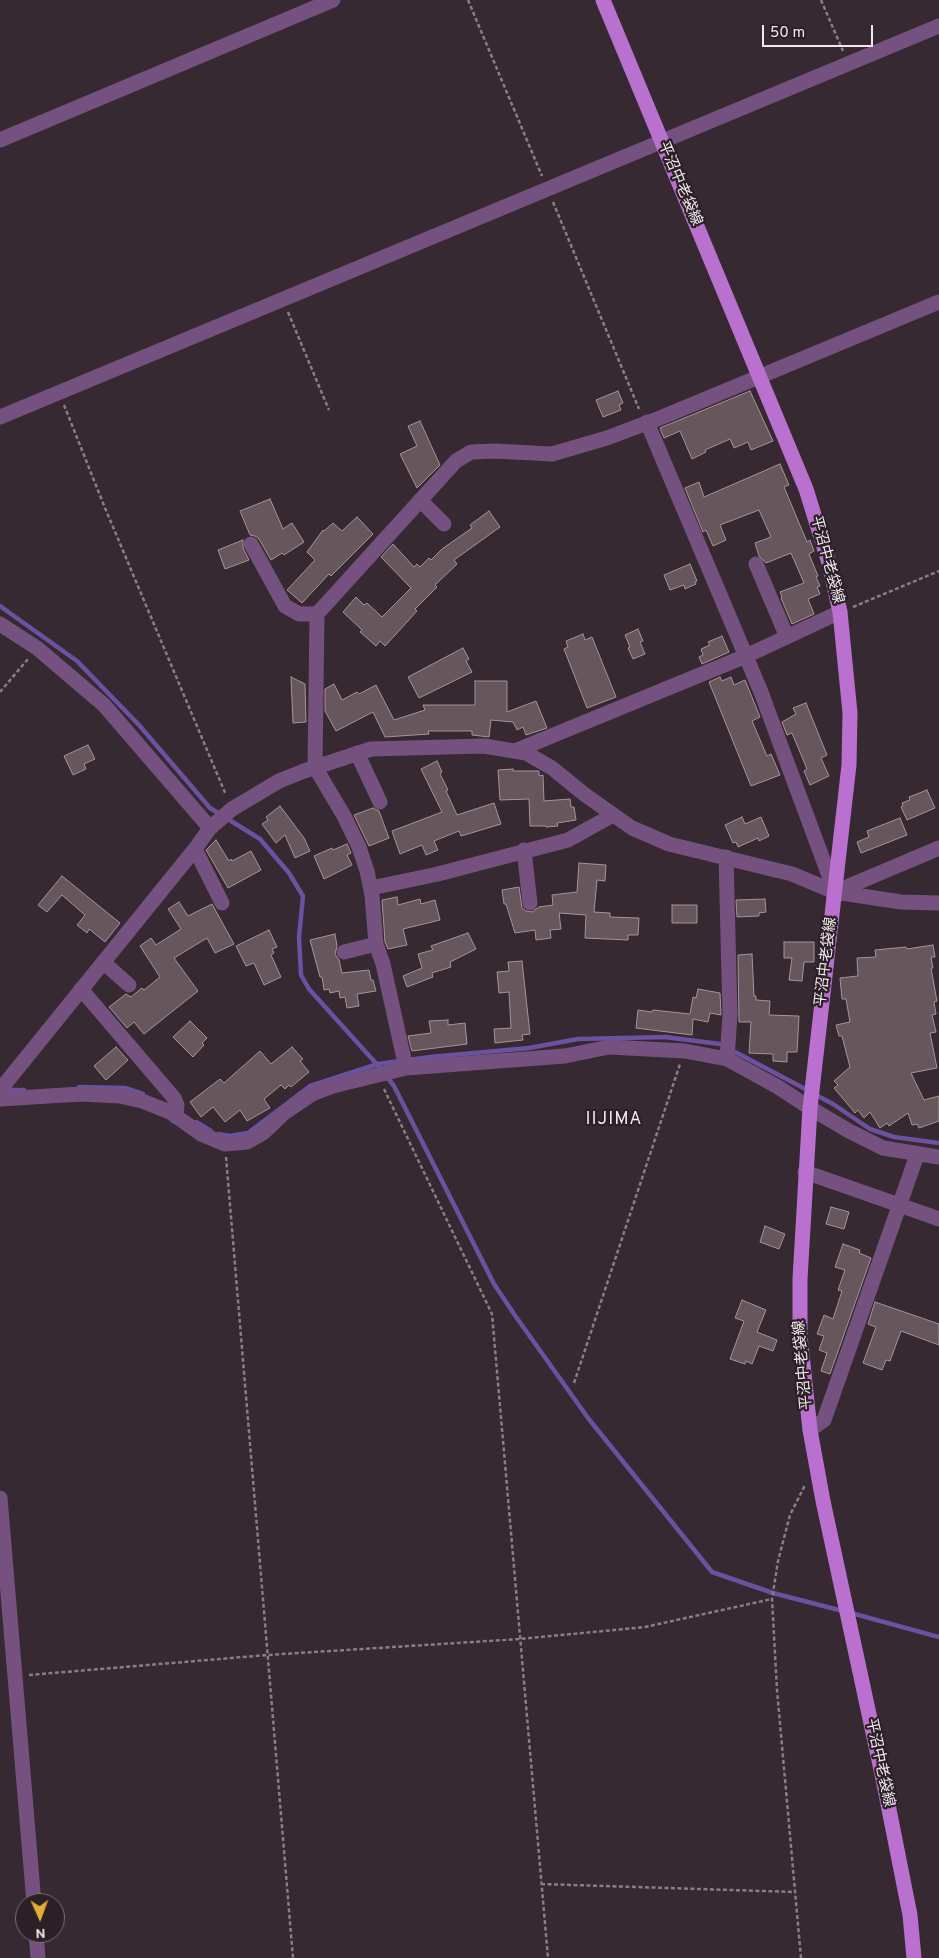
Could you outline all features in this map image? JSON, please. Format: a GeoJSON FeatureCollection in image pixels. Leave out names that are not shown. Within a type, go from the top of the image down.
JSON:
{"type":"FeatureCollection","features":[{"type":"Feature","properties":{"kind":"main road","name":"平沼中老袋線"},"geometry":{"type":"LineString","coordinates":[[603,0],[806,489],[821,534],[840,612],[850,713],[849,765],[810,1108],[800,1279],[800,1336],[810,1430],[910,1915],[914,1958]]}},
{"type":"Feature","properties":{"kind":"street"},"geometry":{"type":"LineString","coordinates":[[0,140],[333,0]]}},
{"type":"Feature","properties":{"kind":"street"},"geometry":{"type":"LineString","coordinates":[[0,417],[939,26]]}},
{"type":"Feature","properties":{"kind":"street"},"geometry":{"type":"LineString","coordinates":[[406,1068],[383,964],[376,944],[367,871],[359,847],[344,816],[315,767],[317,614],[456,461],[471,452],[494,451],[552,454],[607,438],[939,302]]}},
{"type":"Feature","properties":{"kind":"street"},"geometry":{"type":"LineString","coordinates":[[646,423],[761,692],[835,892]]}},
{"type":"Feature","properties":{"kind":"street"},"geometry":{"type":"LineString","coordinates":[[420,500],[444,524]]}},
{"type":"Feature","properties":{"kind":"street"},"geometry":{"type":"LineString","coordinates":[[250,544],[285,606],[299,614],[317,614]]}},
{"type":"Feature","properties":{"kind":"street"},"geometry":{"type":"LineString","coordinates":[[756,564],[788,637]]}},
{"type":"Feature","properties":{"kind":"street"},"geometry":{"type":"LineString","coordinates":[[515,751],[746,656],[840,612]]}},
{"type":"Feature","properties":{"kind":"street"},"geometry":{"type":"LineString","coordinates":[[0,624],[37,648],[104,705],[210,828]]}},
{"type":"Feature","properties":{"kind":"street"},"geometry":{"type":"LineString","coordinates":[[0,1090],[210,828],[232,809],[279,781],[371,749],[484,746],[526,753],[552,768],[632,828],[669,844],[792,874],[835,892],[901,902],[939,903]]}},
{"type":"Feature","properties":{"kind":"street"},"geometry":{"type":"LineString","coordinates":[[357,753],[380,802]]}},
{"type":"Feature","properties":{"kind":"street"},"geometry":{"type":"LineString","coordinates":[[370,888],[438,874],[568,840],[613,815]]}},
{"type":"Feature","properties":{"kind":"street"},"geometry":{"type":"LineString","coordinates":[[835,892],[939,848]]}},
{"type":"Feature","properties":{"kind":"street"},"geometry":{"type":"LineString","coordinates":[[195,849],[222,903]]}},
{"type":"Feature","properties":{"kind":"street"},"geometry":{"type":"LineString","coordinates":[[524,850],[530,903]]}},
{"type":"Feature","properties":{"kind":"street"},"geometry":{"type":"LineString","coordinates":[[726,857],[730,1015],[727,1059]]}},
{"type":"Feature","properties":{"kind":"street"},"geometry":{"type":"LineString","coordinates":[[344,952],[376,944]]}},
{"type":"Feature","properties":{"kind":"street"},"geometry":{"type":"LineString","coordinates":[[103,962],[128,986]]}},
{"type":"Feature","properties":{"kind":"street"},"geometry":{"type":"LineString","coordinates":[[81,989],[174,1098],[177,1105],[176,1117]]}},
{"type":"Feature","properties":{"kind":"street"},"geometry":{"type":"LineString","coordinates":[[0,1099],[81,1094],[120,1096],[142,1101],[170,1112],[201,1134],[225,1144],[247,1142],[263,1133],[284,1113],[312,1094],[333,1086],[406,1068],[565,1056],[609,1047],[685,1051],[727,1059],[883,1148],[939,1157]]}},
{"type":"Feature","properties":{"kind":"street"},"geometry":{"type":"LineString","coordinates":[[810,1430],[824,1420],[917,1154]]}},
{"type":"Feature","properties":{"kind":"street"},"geometry":{"type":"LineString","coordinates":[[805,1172],[939,1218]]}},
{"type":"Feature","properties":{"kind":"street"},"geometry":{"type":"LineString","coordinates":[[0,1498],[33,1893]]}},
{"type":"Feature","properties":{"kind":"street"},"geometry":{"type":"LineString","coordinates":[[37,1943],[38,1958]]}},
{"type":"Feature","properties":{"kind":"path"},"geometry":{"type":"LineString","coordinates":[[468,0],[646,423]]}},
{"type":"Feature","properties":{"kind":"path"},"geometry":{"type":"LineString","coordinates":[[821,0],[848,64]]}},
{"type":"Feature","properties":{"kind":"path"},"geometry":{"type":"LineString","coordinates":[[283,299],[329,410]]}},
{"type":"Feature","properties":{"kind":"path"},"geometry":{"type":"LineString","coordinates":[[58,392],[232,809]]}},
{"type":"Feature","properties":{"kind":"path"},"geometry":{"type":"LineString","coordinates":[[840,612],[939,571]]}},
{"type":"Feature","properties":{"kind":"path"},"geometry":{"type":"LineString","coordinates":[[0,692],[37,648]]}},
{"type":"Feature","properties":{"kind":"path"},"geometry":{"type":"LineString","coordinates":[[574,1382],[685,1051]]}},
{"type":"Feature","properties":{"kind":"path"},"geometry":{"type":"LineString","coordinates":[[378,1075],[492,1314],[548,1958]]}},
{"type":"Feature","properties":{"kind":"path"},"geometry":{"type":"LineString","coordinates":[[225,1144],[293,1958]]}},
{"type":"Feature","properties":{"kind":"path"},"geometry":{"type":"LineString","coordinates":[[801,1958],[777,1690],[772,1600],[778,1561],[790,1515],[804,1486],[817,1467]]}},
{"type":"Feature","properties":{"kind":"path"},"geometry":{"type":"LineString","coordinates":[[15,1677],[267,1656],[520,1639],[646,1627],[772,1600]]}},
{"type":"Feature","properties":{"kind":"path"},"geometry":{"type":"LineString","coordinates":[[541,1884],[795,1892]]}},
{"type":"Feature","properties":{"kind":"building"},"geometry":{"type":"Polygon","coordinates":[[[618,391],[623,403],[619,405],[621,410],[603,417],[596,400],[618,391]]]}},
{"type":"Feature","properties":{"kind":"building"},"geometry":{"type":"Polygon","coordinates":[[[750,391],[773,441],[751,450],[748,442],[734,448],[730,439],[705,450],[706,452],[692,459],[680,431],[664,438],[660,428],[750,391]]]}},
{"type":"Feature","properties":{"kind":"building"},"geometry":{"type":"Polygon","coordinates":[[[420,421],[440,465],[417,488],[400,454],[417,446],[408,426],[420,421]]]}},
{"type":"Feature","properties":{"kind":"building"},"geometry":{"type":"Polygon","coordinates":[[[780,464],[789,485],[784,487],[807,542],[810,540],[814,551],[809,554],[820,586],[817,587],[820,594],[808,599],[814,614],[792,624],[780,592],[804,583],[791,553],[766,563],[759,556],[755,543],[771,537],[759,510],[720,525],[726,540],[713,546],[706,530],[703,532],[685,488],[699,482],[704,497],[780,464]]]}},
{"type":"Feature","properties":{"kind":"building"},"geometry":{"type":"Polygon","coordinates":[[[270,499],[283,529],[292,523],[304,542],[284,555],[282,553],[271,560],[259,539],[250,535],[240,511],[270,499]]]}},
{"type":"Feature","properties":{"kind":"building"},"geometry":{"type":"Polygon","coordinates":[[[489,511],[500,527],[454,560],[457,564],[435,585],[437,587],[415,609],[417,611],[385,646],[380,641],[376,646],[360,632],[362,630],[343,612],[356,597],[364,605],[367,603],[382,617],[411,588],[381,557],[393,544],[414,567],[417,564],[420,567],[429,558],[431,560],[442,549],[472,528],[470,525],[489,511]]]}},
{"type":"Feature","properties":{"kind":"building"},"geometry":{"type":"Polygon","coordinates":[[[357,517],[373,534],[331,576],[329,574],[302,603],[287,590],[315,560],[307,552],[323,530],[333,523],[342,531],[357,517]]]}},
{"type":"Feature","properties":{"kind":"building"},"geometry":{"type":"Polygon","coordinates":[[[243,540],[243,548],[249,560],[225,569],[218,550],[243,540]]]}},
{"type":"Feature","properties":{"kind":"building"},"geometry":{"type":"Polygon","coordinates":[[[690,564],[697,581],[695,582],[696,584],[685,589],[684,585],[670,590],[664,575],[690,564]]]}},
{"type":"Feature","properties":{"kind":"building"},"geometry":{"type":"Polygon","coordinates":[[[638,629],[643,641],[640,642],[645,654],[633,659],[625,635],[638,629]]]}},
{"type":"Feature","properties":{"kind":"building"},"geometry":{"type":"Polygon","coordinates":[[[583,634],[585,640],[592,637],[616,697],[587,708],[564,649],[568,647],[566,641],[583,634]]]}},
{"type":"Feature","properties":{"kind":"building"},"geometry":{"type":"Polygon","coordinates":[[[722,636],[729,652],[702,664],[699,657],[703,655],[701,649],[710,645],[708,642],[722,636]]]}},
{"type":"Feature","properties":{"kind":"building"},"geometry":{"type":"Polygon","coordinates":[[[463,648],[469,659],[466,661],[472,672],[419,698],[408,677],[463,648]]]}},
{"type":"Feature","properties":{"kind":"building"},"geometry":{"type":"Polygon","coordinates":[[[291,677],[305,684],[306,722],[293,723],[291,677]]]}},
{"type":"Feature","properties":{"kind":"building"},"geometry":{"type":"Polygon","coordinates":[[[720,677],[722,681],[731,677],[734,685],[745,680],[760,717],[752,721],[767,756],[771,754],[780,775],[751,786],[709,682],[720,677]]]}},
{"type":"Feature","properties":{"kind":"building"},"geometry":{"type":"Polygon","coordinates":[[[475,681],[507,681],[507,712],[536,701],[547,728],[526,735],[523,727],[517,730],[513,722],[491,720],[489,737],[472,735],[472,731],[428,731],[429,734],[385,737],[373,712],[336,731],[325,711],[325,689],[334,684],[342,700],[376,685],[394,720],[425,710],[423,705],[475,705],[475,681]]]}},
{"type":"Feature","properties":{"kind":"building"},"geometry":{"type":"Polygon","coordinates":[[[806,703],[827,755],[821,758],[829,776],[810,785],[804,771],[807,769],[792,733],[787,735],[782,722],[796,714],[793,708],[806,703]]]}},
{"type":"Feature","properties":{"kind":"building"},"geometry":{"type":"Polygon","coordinates":[[[88,745],[95,759],[84,764],[86,769],[73,775],[64,756],[88,745]]]}},
{"type":"Feature","properties":{"kind":"building"},"geometry":{"type":"Polygon","coordinates":[[[437,761],[442,772],[440,774],[448,790],[446,791],[457,815],[494,803],[501,824],[461,836],[459,831],[434,841],[438,850],[426,855],[422,845],[400,854],[392,831],[442,812],[421,769],[437,761]]]}},
{"type":"Feature","properties":{"kind":"building"},"geometry":{"type":"Polygon","coordinates":[[[513,769],[513,771],[539,771],[539,776],[543,775],[544,801],[570,799],[571,807],[574,807],[576,820],[557,823],[558,826],[530,826],[529,799],[500,800],[498,770],[513,769]]]}},
{"type":"Feature","properties":{"kind":"building"},"geometry":{"type":"Polygon","coordinates":[[[927,790],[935,808],[907,820],[901,807],[903,806],[902,803],[910,800],[909,797],[927,790]]]}},
{"type":"Feature","properties":{"kind":"building"},"geometry":{"type":"Polygon","coordinates":[[[280,806],[304,838],[310,851],[295,858],[285,835],[276,843],[262,824],[268,820],[266,817],[280,806]]]}},
{"type":"Feature","properties":{"kind":"building"},"geometry":{"type":"Polygon","coordinates":[[[373,808],[379,811],[389,838],[369,846],[354,815],[373,808]]]}},
{"type":"Feature","properties":{"kind":"building"},"geometry":{"type":"Polygon","coordinates":[[[742,817],[745,824],[761,817],[769,836],[759,841],[758,838],[738,847],[736,842],[733,843],[725,825],[742,817]]]}},
{"type":"Feature","properties":{"kind":"building"},"geometry":{"type":"Polygon","coordinates":[[[900,818],[907,835],[861,853],[857,842],[869,837],[867,831],[900,818]]]}},
{"type":"Feature","properties":{"kind":"building"},"geometry":{"type":"Polygon","coordinates":[[[216,840],[229,861],[251,851],[261,870],[228,888],[206,850],[216,840]]]}},
{"type":"Feature","properties":{"kind":"building"},"geometry":{"type":"Polygon","coordinates":[[[347,844],[351,853],[347,855],[352,865],[324,879],[314,856],[347,844]]]}},
{"type":"Feature","properties":{"kind":"building"},"geometry":{"type":"Polygon","coordinates":[[[579,863],[606,865],[605,881],[597,880],[594,912],[610,913],[610,917],[639,918],[638,935],[628,935],[628,940],[585,938],[586,915],[559,913],[561,929],[550,930],[551,938],[536,940],[535,930],[515,933],[506,904],[504,904],[502,890],[519,887],[522,908],[526,911],[532,912],[539,907],[553,905],[552,895],[577,892],[579,863]]]}},
{"type":"Feature","properties":{"kind":"building"},"geometry":{"type":"Polygon","coordinates":[[[62,876],[120,923],[105,942],[89,929],[87,933],[77,925],[85,915],[62,895],[47,912],[38,905],[62,876]]]}},
{"type":"Feature","properties":{"kind":"building"},"geometry":{"type":"Polygon","coordinates":[[[397,897],[398,905],[420,899],[421,904],[435,900],[440,920],[403,929],[407,945],[388,949],[385,942],[382,900],[397,897]]]}},
{"type":"Feature","properties":{"kind":"building"},"geometry":{"type":"Polygon","coordinates":[[[765,899],[766,912],[759,913],[759,916],[737,917],[736,900],[765,899]]]}},
{"type":"Feature","properties":{"kind":"building"},"geometry":{"type":"Polygon","coordinates":[[[179,902],[188,916],[212,904],[234,944],[215,953],[207,938],[174,958],[198,991],[144,1034],[134,1022],[127,1028],[109,1007],[126,994],[131,997],[142,988],[144,990],[160,977],[140,946],[151,938],[156,945],[181,929],[168,909],[179,902]]]}},
{"type":"Feature","properties":{"kind":"building"},"geometry":{"type":"Polygon","coordinates":[[[672,905],[697,905],[697,923],[672,923],[672,905]]]}},
{"type":"Feature","properties":{"kind":"building"},"geometry":{"type":"Polygon","coordinates":[[[269,930],[277,947],[272,949],[274,953],[271,955],[281,977],[264,985],[254,963],[246,966],[236,946],[269,930]]]}},
{"type":"Feature","properties":{"kind":"building"},"geometry":{"type":"Polygon","coordinates":[[[468,933],[476,949],[450,962],[451,967],[432,973],[433,977],[407,987],[403,976],[422,968],[418,954],[433,950],[431,946],[468,933]]]}},
{"type":"Feature","properties":{"kind":"building"},"geometry":{"type":"Polygon","coordinates":[[[335,934],[337,946],[335,954],[339,960],[342,973],[369,970],[371,980],[373,980],[376,991],[357,994],[359,1006],[347,1008],[345,997],[340,998],[339,991],[330,993],[329,989],[324,990],[322,977],[320,977],[310,940],[335,934]]]}},
{"type":"Feature","properties":{"kind":"building"},"geometry":{"type":"Polygon","coordinates":[[[784,942],[814,942],[814,962],[804,962],[802,981],[789,980],[792,958],[784,958],[784,942]]]}},
{"type":"Feature","properties":{"kind":"building"},"geometry":{"type":"Polygon","coordinates":[[[933,945],[935,957],[931,957],[933,968],[931,968],[937,1001],[934,1002],[936,1014],[932,1015],[936,1032],[930,1033],[937,1068],[911,1073],[924,1100],[939,1096],[939,1121],[919,1128],[917,1124],[912,1125],[908,1113],[889,1126],[887,1123],[880,1128],[870,1112],[864,1118],[858,1110],[855,1113],[834,1088],[838,1085],[834,1081],[850,1067],[842,1036],[839,1036],[836,1025],[850,1022],[846,999],[842,999],[840,978],[858,976],[857,958],[876,957],[875,950],[906,947],[907,949],[933,945]]]}},
{"type":"Feature","properties":{"kind":"building"},"geometry":{"type":"Polygon","coordinates":[[[752,954],[754,996],[756,996],[756,1000],[770,1001],[769,1015],[799,1016],[797,1052],[787,1052],[787,1062],[773,1061],[773,1054],[749,1053],[751,1022],[739,1022],[738,955],[752,954]]]}},
{"type":"Feature","properties":{"kind":"building"},"geometry":{"type":"Polygon","coordinates":[[[522,961],[530,1034],[522,1035],[523,1040],[495,1043],[494,1029],[511,1028],[509,992],[499,993],[497,972],[509,971],[508,962],[522,961]]]}},
{"type":"Feature","properties":{"kind":"building"},"geometry":{"type":"Polygon","coordinates":[[[698,989],[720,993],[721,1015],[710,1013],[708,1022],[693,1019],[692,1035],[636,1028],[638,1010],[690,1014],[693,997],[696,998],[698,989]]]}},
{"type":"Feature","properties":{"kind":"building"},"geometry":{"type":"Polygon","coordinates":[[[448,1020],[448,1025],[465,1023],[467,1044],[412,1051],[408,1036],[431,1033],[429,1021],[448,1020]]]}},
{"type":"Feature","properties":{"kind":"building"},"geometry":{"type":"Polygon","coordinates":[[[190,1021],[207,1038],[202,1043],[204,1045],[193,1057],[173,1037],[190,1021]]]}},
{"type":"Feature","properties":{"kind":"building"},"geometry":{"type":"Polygon","coordinates":[[[116,1047],[128,1060],[106,1080],[94,1066],[116,1047]]]}},
{"type":"Feature","properties":{"kind":"building"},"geometry":{"type":"Polygon","coordinates":[[[292,1047],[303,1059],[300,1061],[309,1072],[291,1087],[289,1085],[285,1089],[281,1085],[264,1099],[270,1108],[247,1121],[240,1110],[225,1122],[213,1107],[201,1117],[190,1102],[220,1079],[224,1083],[260,1051],[271,1064],[292,1047]]]}},
{"type":"Feature","properties":{"kind":"building"},"geometry":{"type":"Polygon","coordinates":[[[831,1207],[849,1212],[844,1229],[826,1224],[831,1207]]]}},
{"type":"Feature","properties":{"kind":"building"},"geometry":{"type":"Polygon","coordinates":[[[765,1226],[785,1234],[779,1249],[760,1242],[765,1226]]]}},
{"type":"Feature","properties":{"kind":"building"},"geometry":{"type":"Polygon","coordinates":[[[843,1244],[860,1250],[859,1253],[871,1258],[830,1374],[821,1371],[827,1353],[819,1350],[824,1336],[817,1334],[824,1315],[833,1319],[842,1291],[838,1290],[845,1270],[835,1267],[843,1244]]]}},
{"type":"Feature","properties":{"kind":"building"},"geometry":{"type":"Polygon","coordinates":[[[742,1300],[766,1310],[757,1332],[777,1340],[773,1351],[759,1346],[752,1364],[746,1361],[745,1364],[730,1359],[744,1321],[735,1318],[742,1300]]]}},
{"type":"Feature","properties":{"kind":"building"},"geometry":{"type":"Polygon","coordinates":[[[875,1302],[939,1324],[939,1345],[901,1331],[890,1361],[886,1360],[882,1370],[863,1363],[876,1327],[868,1324],[875,1302]]]}},
{"type":"Feature","properties":{"kind":"waterway"},"geometry":{"type":"LineString","coordinates":[[0,606],[77,661],[139,725],[210,808],[260,839],[289,873],[303,896],[299,937],[301,975],[309,989],[382,1070]]}},
{"type":"Feature","properties":{"kind":"waterway"},"geometry":{"type":"LineString","coordinates":[[218,1134],[230,1136],[248,1133],[310,1086],[378,1064],[529,1048],[578,1039],[665,1037],[720,1044],[809,1091]]}},
{"type":"Feature","properties":{"kind":"waterway"},"geometry":{"type":"LineString","coordinates":[[387,1077],[394,1086],[494,1284],[588,1418],[712,1572],[773,1593],[843,1611]]}},
{"type":"Feature","properties":{"kind":"waterway"},"geometry":{"type":"LineString","coordinates":[[79,1087],[125,1088],[143,1094]]}},
{"type":"Feature","properties":{"kind":"waterway"},"geometry":{"type":"LineString","coordinates":[[10,1090],[24,1090]]}},
{"type":"Feature","properties":{"kind":"waterway"},"geometry":{"type":"LineString","coordinates":[[816,1095],[870,1129],[894,1137],[939,1143]]}},
{"type":"Feature","properties":{"kind":"waterway"},"geometry":{"type":"LineString","coordinates":[[196,1122],[211,1131]]}},
{"type":"Feature","properties":{"kind":"waterway"},"geometry":{"type":"LineString","coordinates":[[851,1613],[939,1637]]}},
{"type":"Feature","properties":{"kind":"district","name":"IIJIMA"},"geometry":{"type":"Point","coordinates":[614,1120]}}]}
